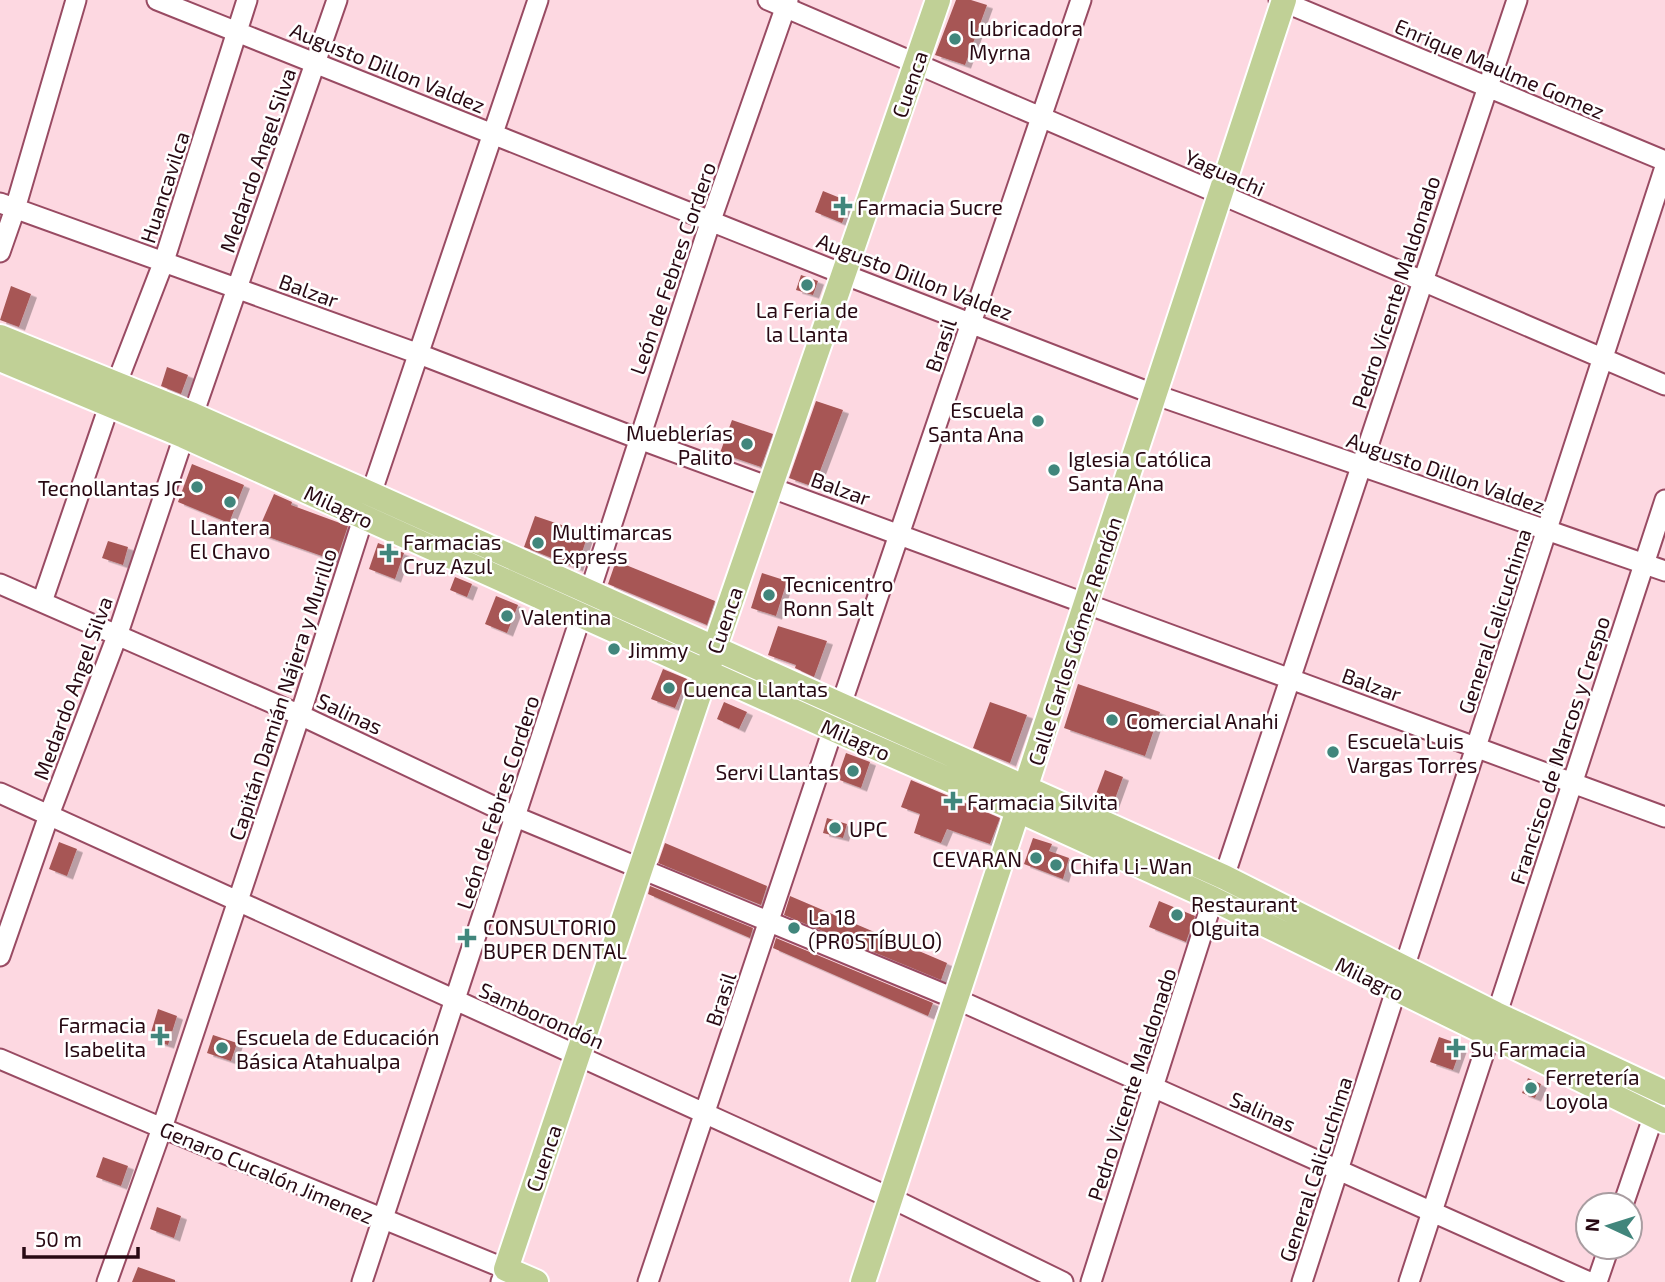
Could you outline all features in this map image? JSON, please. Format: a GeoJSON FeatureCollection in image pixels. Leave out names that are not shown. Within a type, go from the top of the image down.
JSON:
{"type":"FeatureCollection","features":[{"type":"Feature","properties":{"kind":"main road","name":"Cuenca"},"geometry":{"type":"LineString","coordinates":[[503,1276],[645,870],[715,647],[938,0]]}},
{"type":"Feature","properties":{"kind":"main road","name":"Calle Carlos Gómez Rendón"},"geometry":{"type":"LineString","coordinates":[[863,1282],[891,1198],[948,996],[1022,799],[1156,395],[1282,1]]}},
{"type":"Feature","properties":{"kind":"main road","name":"Milagro"},"geometry":{"type":"LineString","coordinates":[[0,337],[113,395]]}},
{"type":"Feature","properties":{"kind":"main road","name":"Milagro"},"geometry":{"type":"LineString","coordinates":[[0,359],[113,395],[371,494],[715,647],[841,705],[1022,799],[1219,888],[1492,1025],[1659,1119]]}},
{"type":"Feature","properties":{"kind":"main road","name":"Milagro"},"geometry":{"type":"LineString","coordinates":[[188,425],[364,518],[707,673],[833,729],[1022,799]]}},
{"type":"Feature","properties":{"kind":"main road","name":"Milagro"},"geometry":{"type":"LineString","coordinates":[[1492,1025],[1664,1089]]}},
{"type":"Feature","properties":{"kind":"main road","name":"Genaro Cucalón Jimenez"},"geometry":{"type":"LineString","coordinates":[[503,1276],[536,1282]]}},
{"type":"Feature","properties":{"kind":"street"},"geometry":{"type":"LineString","coordinates":[[0,252],[8,206],[76,0]]}},
{"type":"Feature","properties":{"kind":"street","name":"Augusto Dillon Valdez"},"geometry":{"type":"LineString","coordinates":[[157,0],[844,274],[1156,395],[1665,571]]}},
{"type":"Feature","properties":{"kind":"street","name":"Huancavilca"},"geometry":{"type":"LineString","coordinates":[[42,602],[113,395],[164,261],[247,0]]}},
{"type":"Feature","properties":{"kind":"street","name":"Medardo Angel Silva"},"geometry":{"type":"LineString","coordinates":[[0,956],[49,815],[117,636],[337,0]]}},
{"type":"Feature","properties":{"kind":"street","name":"Capitán Damián Nájera y Murillo"},"geometry":{"type":"LineString","coordinates":[[107,1282],[162,1128],[371,494],[538,0]]}},
{"type":"Feature","properties":{"kind":"street","name":"Brasil"},"geometry":{"type":"LineString","coordinates":[[841,705],[1081,0]]}},
{"type":"Feature","properties":{"kind":"street","name":"Pedro Vicente Maldonado"},"geometry":{"type":"LineString","coordinates":[[1091,1282],[1219,888],[1517,0]]}},
{"type":"Feature","properties":{"kind":"street","name":"Enrique Maulme Gomez"},"geometry":{"type":"LineString","coordinates":[[1282,1],[1665,161]]}},
{"type":"Feature","properties":{"kind":"street","name":"Yaguachi"},"geometry":{"type":"LineString","coordinates":[[781,3],[1220,195],[1665,385]]}},
{"type":"Feature","properties":{"kind":"street","name":"León de Febres Cordero"},"geometry":{"type":"LineString","coordinates":[[590,591],[781,3]]}},
{"type":"Feature","properties":{"kind":"street","name":"General Calicuchima"},"geometry":{"type":"LineString","coordinates":[[1303,1282],[1665,167]]}},
{"type":"Feature","properties":{"kind":"street","name":"Balzar"},"geometry":{"type":"LineString","coordinates":[[8,206],[419,354],[639,439],[1665,817]]}},
{"type":"Feature","properties":{"kind":"street","name":"Francisco de Marcos y Crespo"},"geometry":{"type":"LineString","coordinates":[[1409,1282],[1665,500]]}},
{"type":"Feature","properties":{"kind":"street","name":"Salinas"},"geometry":{"type":"LineString","coordinates":[[0,585],[300,715],[516,817],[948,996],[1589,1282]]}},
{"type":"Feature","properties":{"kind":"street","name":"León de Febres Cordero"},"geometry":{"type":"LineString","coordinates":[[362,1282],[581,616]]}},
{"type":"Feature","properties":{"kind":"street","name":"Brasil"},"geometry":{"type":"LineString","coordinates":[[649,1282],[833,729]]}},
{"type":"Feature","properties":{"kind":"street","name":"Samborondón"},"geometry":{"type":"LineString","coordinates":[[0,793],[891,1198],[1063,1282]]}},
{"type":"Feature","properties":{"kind":"street","name":"Genaro Cucalón Jimenez"},"geometry":{"type":"LineString","coordinates":[[0,1059],[383,1220],[503,1276]]}},
{"type":"Feature","properties":{"kind":"street"},"geometry":{"type":"LineString","coordinates":[[1629,1191],[1659,1119],[1664,1089]]}},
{"type":"Feature","properties":{"kind":"street"},"geometry":{"type":"LineString","coordinates":[[1597,1282],[1604,1261]]}},
{"type":"Feature","properties":{"kind":"building","name":"Lubricadora Myrna"},"geometry":{"type":"Polygon","coordinates":[[[956,0],[971,0],[987,5],[965,65],[935,55],[956,0]]]}},
{"type":"Feature","properties":{"kind":"building"},"geometry":{"type":"Polygon","coordinates":[[[823,191],[850,202],[842,223],[815,212],[823,191]]]}},
{"type":"Feature","properties":{"kind":"building","name":"La Feria de la Llanta"},"geometry":{"type":"Polygon","coordinates":[[[801,275],[818,281],[813,295],[796,290],[801,275]]]}},
{"type":"Feature","properties":{"kind":"building"},"geometry":{"type":"Polygon","coordinates":[[[11,286],[31,294],[19,327],[0,320],[11,286]]]}},
{"type":"Feature","properties":{"kind":"building"},"geometry":{"type":"Polygon","coordinates":[[[167,367],[188,375],[181,394],[161,386],[167,367]]]}},
{"type":"Feature","properties":{"kind":"building"},"geometry":{"type":"Polygon","coordinates":[[[816,401],[843,410],[814,487],[789,478],[816,401]]]}},
{"type":"Feature","properties":{"kind":"building","name":"Mueblerías Palito"},"geometry":{"type":"Polygon","coordinates":[[[732,420],[773,434],[761,467],[720,453],[732,420]]]}},
{"type":"Feature","properties":{"kind":"building"},"geometry":{"type":"Polygon","coordinates":[[[192,464],[244,485],[229,523],[178,502],[192,464]]]}},
{"type":"Feature","properties":{"kind":"building"},"geometry":{"type":"Polygon","coordinates":[[[274,494],[292,502],[291,505],[348,526],[336,561],[257,533],[274,494]]]}},
{"type":"Feature","properties":{"kind":"building"},"geometry":{"type":"Polygon","coordinates":[[[535,516],[588,534],[577,568],[524,547],[535,516]]]}},
{"type":"Feature","properties":{"kind":"building"},"geometry":{"type":"Polygon","coordinates":[[[108,541],[128,547],[123,565],[102,558],[108,541]]]}},
{"type":"Feature","properties":{"kind":"building"},"geometry":{"type":"Polygon","coordinates":[[[378,543],[404,553],[395,579],[369,569],[378,543]]]}},
{"type":"Feature","properties":{"kind":"building"},"geometry":{"type":"Polygon","coordinates":[[[616,561],[715,601],[707,625],[608,584],[616,561]]]}},
{"type":"Feature","properties":{"kind":"building","name":"Tecnicentro Ronn Salt"},"geometry":{"type":"Polygon","coordinates":[[[762,573],[787,581],[776,616],[751,608],[762,573]]]}},
{"type":"Feature","properties":{"kind":"building"},"geometry":{"type":"Polygon","coordinates":[[[455,577],[472,584],[467,597],[450,590],[455,577]]]}},
{"type":"Feature","properties":{"kind":"building"},"geometry":{"type":"Polygon","coordinates":[[[496,596],[518,605],[507,633],[485,624],[496,596]]]}},
{"type":"Feature","properties":{"kind":"building"},"geometry":{"type":"Polygon","coordinates":[[[778,626],[827,641],[814,677],[795,668],[796,665],[768,655],[778,626]]]}},
{"type":"Feature","properties":{"kind":"building","name":"Cuenca Llantas"},"geometry":{"type":"Polygon","coordinates":[[[663,669],[687,679],[675,708],[651,699],[663,669]]]}},
{"type":"Feature","properties":{"kind":"building","name":"Comercial Anahi"},"geometry":{"type":"Polygon","coordinates":[[[1078,684],[1160,712],[1145,756],[1064,728],[1078,684]]]}},
{"type":"Feature","properties":{"kind":"building"},"geometry":{"type":"Polygon","coordinates":[[[724,702],[747,712],[739,729],[717,719],[724,702]]]}},
{"type":"Feature","properties":{"kind":"building"},"geometry":{"type":"Polygon","coordinates":[[[990,702],[1027,715],[1010,763],[973,748],[990,702]]]}},
{"type":"Feature","properties":{"kind":"building","name":"Servi Llantas"},"geometry":{"type":"Polygon","coordinates":[[[846,753],[870,762],[861,788],[837,779],[846,753]]]}},
{"type":"Feature","properties":{"kind":"building"},"geometry":{"type":"Polygon","coordinates":[[[1105,770],[1123,777],[1111,810],[1093,802],[1105,770]]]}},
{"type":"Feature","properties":{"kind":"building"},"geometry":{"type":"Polygon","coordinates":[[[911,780],[1000,818],[990,844],[947,829],[941,843],[914,833],[920,814],[901,807],[911,780]]]}},
{"type":"Feature","properties":{"kind":"building","name":"UPC"},"geometry":{"type":"Polygon","coordinates":[[[827,818],[847,824],[843,838],[823,833],[827,818]]]}},
{"type":"Feature","properties":{"kind":"building"},"geometry":{"type":"Polygon","coordinates":[[[1033,838],[1052,844],[1049,851],[1069,858],[1063,879],[1024,864],[1033,838]]]}},
{"type":"Feature","properties":{"kind":"building"},"geometry":{"type":"Polygon","coordinates":[[[59,842],[77,849],[67,876],[49,869],[59,842]]]}},
{"type":"Feature","properties":{"kind":"building"},"geometry":{"type":"Polygon","coordinates":[[[665,843],[767,886],[761,905],[658,863],[665,843]]]}},
{"type":"Feature","properties":{"kind":"building"},"geometry":{"type":"Polygon","coordinates":[[[650,886],[753,928],[750,938],[648,894],[650,886]]]}},
{"type":"Feature","properties":{"kind":"building"},"geometry":{"type":"Polygon","coordinates":[[[790,896],[947,963],[941,980],[784,915],[790,896]]]}},
{"type":"Feature","properties":{"kind":"building"},"geometry":{"type":"Polygon","coordinates":[[[1159,901],[1195,916],[1186,942],[1149,927],[1159,901]]]}},
{"type":"Feature","properties":{"kind":"building"},"geometry":{"type":"Polygon","coordinates":[[[776,938],[933,1003],[928,1016],[773,948],[776,938]]]}},
{"type":"Feature","properties":{"kind":"building"},"geometry":{"type":"Polygon","coordinates":[[[158,1009],[177,1016],[168,1045],[149,1039],[158,1009]]]}},
{"type":"Feature","properties":{"kind":"building","name":"Escuela de Educación Básica Atahualpa"},"geometry":{"type":"Polygon","coordinates":[[[213,1035],[237,1043],[231,1061],[207,1053],[213,1035]]]}},
{"type":"Feature","properties":{"kind":"building"},"geometry":{"type":"Polygon","coordinates":[[[1439,1037],[1462,1045],[1453,1070],[1430,1062],[1439,1037]]]}},
{"type":"Feature","properties":{"kind":"building","name":"Ferretería Loyola"},"geometry":{"type":"Polygon","coordinates":[[[1528,1078],[1541,1084],[1535,1098],[1522,1093],[1528,1078]]]}},
{"type":"Feature","properties":{"kind":"building"},"geometry":{"type":"Polygon","coordinates":[[[103,1157],[128,1166],[121,1186],[96,1177],[103,1157]]]}},
{"type":"Feature","properties":{"kind":"building"},"geometry":{"type":"Polygon","coordinates":[[[157,1207],[181,1216],[174,1238],[150,1229],[157,1207]]]}},
{"type":"Feature","properties":{"kind":"building"},"geometry":{"type":"Polygon","coordinates":[[[138,1267],[175,1280],[175,1282],[132,1282],[138,1267]]]}},
{"type":"Feature","properties":{"kind":"place","name":"Lubricadora Myrna"},"geometry":{"type":"Point","coordinates":[955,39]}},
{"type":"Feature","properties":{"kind":"place","name":"Farmacia Sucre"},"geometry":{"type":"Point","coordinates":[843,206]}},
{"type":"Feature","properties":{"kind":"place","name":"La Feria de la Llanta"},"geometry":{"type":"Point","coordinates":[807,285]}},
{"type":"Feature","properties":{"kind":"place","name":"Escuela Santa Ana"},"geometry":{"type":"Point","coordinates":[1038,421]}},
{"type":"Feature","properties":{"kind":"place","name":"Mueblerías Palito"},"geometry":{"type":"Point","coordinates":[747,444]}},
{"type":"Feature","properties":{"kind":"place","name":"Iglesia Católica Santa Ana"},"geometry":{"type":"Point","coordinates":[1054,470]}},
{"type":"Feature","properties":{"kind":"place","name":"Tecnollantas JC"},"geometry":{"type":"Point","coordinates":[197,487]}},
{"type":"Feature","properties":{"kind":"place","name":"Llantera El Chavo"},"geometry":{"type":"Point","coordinates":[230,502]}},
{"type":"Feature","properties":{"kind":"place","name":"Multimarcas Express"},"geometry":{"type":"Point","coordinates":[538,543]}},
{"type":"Feature","properties":{"kind":"place","name":"Farmacias Cruz Azul"},"geometry":{"type":"Point","coordinates":[389,553]}},
{"type":"Feature","properties":{"kind":"place","name":"Tecnicentro Ronn Salt"},"geometry":{"type":"Point","coordinates":[769,595]}},
{"type":"Feature","properties":{"kind":"place","name":"Valentina"},"geometry":{"type":"Point","coordinates":[507,616]}},
{"type":"Feature","properties":{"kind":"place","name":"Jimmy"},"geometry":{"type":"Point","coordinates":[614,649]}},
{"type":"Feature","properties":{"kind":"place","name":"Cuenca Llantas"},"geometry":{"type":"Point","coordinates":[669,688]}},
{"type":"Feature","properties":{"kind":"place","name":"Comercial Anahi"},"geometry":{"type":"Point","coordinates":[1112,720]}},
{"type":"Feature","properties":{"kind":"place","name":"Escuela Luis Vargas Torres"},"geometry":{"type":"Point","coordinates":[1333,752]}},
{"type":"Feature","properties":{"kind":"place","name":"Servi Llantas"},"geometry":{"type":"Point","coordinates":[853,771]}},
{"type":"Feature","properties":{"kind":"place","name":"Farmacia Silvita"},"geometry":{"type":"Point","coordinates":[953,801]}},
{"type":"Feature","properties":{"kind":"place","name":"UPC"},"geometry":{"type":"Point","coordinates":[835,828]}},
{"type":"Feature","properties":{"kind":"place","name":"CEVARAN"},"geometry":{"type":"Point","coordinates":[1036,858]}},
{"type":"Feature","properties":{"kind":"place","name":"Chifa Li-Wan"},"geometry":{"type":"Point","coordinates":[1056,865]}},
{"type":"Feature","properties":{"kind":"place","name":"Restaurant Olguita"},"geometry":{"type":"Point","coordinates":[1177,915]}},
{"type":"Feature","properties":{"kind":"place","name":"La 18 (PROSTÍBULO)"},"geometry":{"type":"Point","coordinates":[794,928]}},
{"type":"Feature","properties":{"kind":"place","name":"CONSULTORIO BUPER DENTAL"},"geometry":{"type":"Point","coordinates":[467,938]}},
{"type":"Feature","properties":{"kind":"place","name":"Farmacia Isabelita"},"geometry":{"type":"Point","coordinates":[160,1036]}},
{"type":"Feature","properties":{"kind":"place","name":"Escuela de Educación Básica Atahualpa"},"geometry":{"type":"Point","coordinates":[222,1048]}},
{"type":"Feature","properties":{"kind":"place","name":"Su Farmacia"},"geometry":{"type":"Point","coordinates":[1456,1048]}},
{"type":"Feature","properties":{"kind":"place","name":"Ferretería Loyola"},"geometry":{"type":"Point","coordinates":[1531,1088]}}]}
